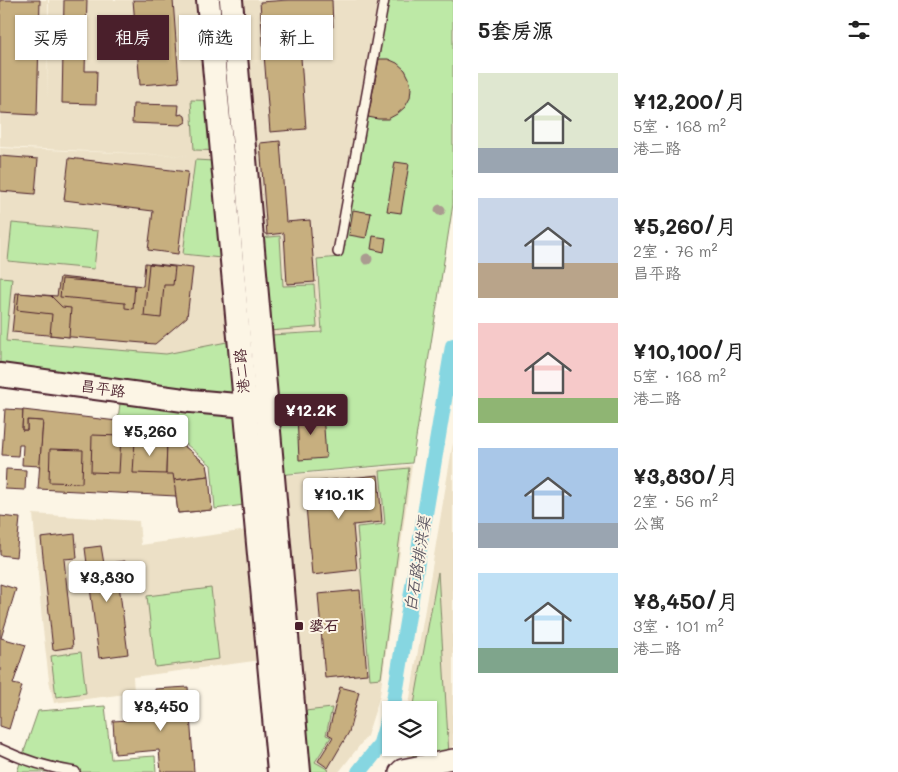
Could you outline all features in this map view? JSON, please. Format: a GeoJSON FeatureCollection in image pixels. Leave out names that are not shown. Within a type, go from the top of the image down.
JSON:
{"type":"FeatureCollection","features":[{"type":"Feature","properties":{"kind":"street","name":"港二路"},"geometry":{"type":"LineString","coordinates":[[208,0],[299,772]]}},
{"type":"Feature","properties":{"kind":"street","name":"港二路"},"geometry":{"type":"LineString","coordinates":[[231,0],[279,772]]}},
{"type":"Feature","properties":{"kind":"street","name":"昌平路"},"geometry":{"type":"LineString","coordinates":[[0,375],[191,401],[255,407]]}},
{"type":"Feature","properties":{"kind":"street"},"geometry":{"type":"LineString","coordinates":[[399,772],[402,769],[453,760]]}},
{"type":"Feature","properties":{"kind":"lane"},"geometry":{"type":"LineString","coordinates":[[338,252],[384,0]]}},
{"type":"Feature","properties":{"kind":"lane"},"geometry":{"type":"LineString","coordinates":[[0,749],[14,756],[75,772]]}},
{"type":"Feature","properties":{"kind":"shaded area"},"geometry":{"type":"Polygon","coordinates":[[[0,0],[48,0],[48,15],[15,15],[15,60],[47,60],[47,99],[48,60],[87,60],[87,15],[49,15],[49,0],[222,0],[223,15],[179,15],[179,60],[227,60],[258,410],[0,375],[0,148],[194,156],[0,147],[0,0]]]}},
{"type":"Feature","properties":{"kind":"shaded area"},"geometry":{"type":"Polygon","coordinates":[[[225,0],[388,0],[340,256],[316,259],[321,331],[254,336],[230,60],[251,60],[251,15],[226,15],[225,0]]]}},
{"type":"Feature","properties":{"kind":"shaded area"},"geometry":{"type":"Polygon","coordinates":[[[453,443],[453,759],[408,767],[407,756],[437,756],[437,701],[410,701],[453,443]]]}},
{"type":"Feature","properties":{"kind":"shaded area"},"geometry":{"type":"Polygon","coordinates":[[[412,465],[380,695],[367,736],[339,772],[299,772],[267,477],[412,465]]]}},
{"type":"Feature","properties":{"kind":"shaded area"},"geometry":{"type":"Polygon","coordinates":[[[33,514],[139,521],[141,545],[270,527],[284,657],[133,677],[134,693],[54,703],[49,680],[42,621],[33,514]]]}},
{"type":"Feature","properties":{"kind":"green space"},"geometry":{"type":"Polygon","coordinates":[[[388,0],[453,0],[453,204],[412,463],[267,476],[254,336],[322,332],[317,259],[340,257],[388,0]]]}},
{"type":"Feature","properties":{"kind":"green space"},"geometry":{"type":"Polygon","coordinates":[[[191,100],[226,101],[230,151],[194,150],[191,100]]]}},
{"type":"Feature","properties":{"kind":"green space"},"geometry":{"type":"Polygon","coordinates":[[[195,160],[232,162],[240,260],[183,254],[195,160]]]}},
{"type":"Feature","properties":{"kind":"green space"},"geometry":{"type":"Polygon","coordinates":[[[12,223],[98,231],[94,269],[8,261],[12,223]]]}},
{"type":"Feature","properties":{"kind":"green space"},"geometry":{"type":"Polygon","coordinates":[[[280,236],[283,286],[314,285],[317,327],[257,332],[249,239],[280,236]]]}},
{"type":"Feature","properties":{"kind":"green space"},"geometry":{"type":"Polygon","coordinates":[[[0,277],[12,278],[6,341],[166,354],[247,338],[253,406],[0,371],[0,277]]]}},
{"type":"Feature","properties":{"kind":"green space"},"geometry":{"type":"Polygon","coordinates":[[[121,396],[255,415],[266,502],[215,509],[211,465],[161,423],[118,419],[121,396]]]}},
{"type":"Feature","properties":{"kind":"green space"},"geometry":{"type":"Polygon","coordinates":[[[409,468],[381,678],[370,679],[357,527],[385,524],[380,471],[409,468]]]}},
{"type":"Feature","properties":{"kind":"green space"},"geometry":{"type":"Polygon","coordinates":[[[438,572],[449,755],[414,761],[413,756],[437,756],[437,701],[415,701],[438,572]]]}},
{"type":"Feature","properties":{"kind":"green space"},"geometry":{"type":"Polygon","coordinates":[[[211,588],[219,659],[155,667],[147,596],[211,588]]]}},
{"type":"Feature","properties":{"kind":"green space"},"geometry":{"type":"Polygon","coordinates":[[[81,652],[86,693],[56,697],[51,656],[81,652]]]}},
{"type":"Feature","properties":{"kind":"green space"},"geometry":{"type":"Polygon","coordinates":[[[105,706],[111,759],[155,756],[156,772],[17,772],[38,711],[105,706]]]}},
{"type":"Feature","properties":{"kind":"green space"},"geometry":{"type":"Polygon","coordinates":[[[332,708],[326,735],[331,737],[315,762],[329,770],[327,772],[302,772],[296,712],[332,708]]]}},
{"type":"Feature","properties":{"kind":"building"},"geometry":{"type":"Polygon","coordinates":[[[0,0],[40,0],[40,15],[15,15],[15,60],[38,60],[37,115],[0,113],[0,0]]]}},
{"type":"Feature","properties":{"kind":"building"},"geometry":{"type":"Polygon","coordinates":[[[64,0],[87,0],[87,15],[64,15],[64,0]]]}},
{"type":"Feature","properties":{"kind":"building"},"geometry":{"type":"Polygon","coordinates":[[[133,0],[173,0],[179,82],[140,85],[138,60],[169,60],[169,15],[134,15],[133,0]]]}},
{"type":"Feature","properties":{"kind":"building"},"geometry":{"type":"Polygon","coordinates":[[[332,0],[333,15],[261,15],[260,2],[332,0]]]}},
{"type":"Feature","properties":{"kind":"building"},"geometry":{"type":"Polygon","coordinates":[[[379,59],[388,59],[397,63],[405,70],[411,88],[410,98],[405,107],[388,119],[368,117],[379,59]]]}},
{"type":"Feature","properties":{"kind":"building"},"geometry":{"type":"Polygon","coordinates":[[[63,60],[85,60],[85,71],[97,71],[96,104],[62,103],[63,60]]]}},
{"type":"Feature","properties":{"kind":"building"},"geometry":{"type":"Polygon","coordinates":[[[264,60],[301,60],[306,129],[270,132],[264,60]]]}},
{"type":"Feature","properties":{"kind":"building"},"geometry":{"type":"Polygon","coordinates":[[[133,104],[179,105],[178,115],[182,114],[185,116],[186,122],[181,125],[132,123],[133,104]]]}},
{"type":"Feature","properties":{"kind":"building"},"geometry":{"type":"Polygon","coordinates":[[[280,141],[286,222],[310,220],[315,282],[287,284],[284,233],[267,235],[260,143],[280,141]]]}},
{"type":"Feature","properties":{"kind":"building"},"geometry":{"type":"Polygon","coordinates":[[[0,156],[38,159],[35,194],[0,191],[0,156]]]}},
{"type":"Feature","properties":{"kind":"building"},"geometry":{"type":"Polygon","coordinates":[[[69,158],[188,172],[178,254],[148,250],[153,211],[64,200],[69,158]]]}},
{"type":"Feature","properties":{"kind":"building"},"geometry":{"type":"Polygon","coordinates":[[[395,162],[409,164],[401,213],[387,211],[395,162]]]}},
{"type":"Feature","properties":{"kind":"building"},"geometry":{"type":"Polygon","coordinates":[[[353,210],[371,213],[366,238],[349,235],[353,210]]]}},
{"type":"Feature","properties":{"kind":"building"},"geometry":{"type":"Polygon","coordinates":[[[373,236],[386,238],[384,252],[371,249],[373,236]]]}},
{"type":"Feature","properties":{"kind":"building"},"geometry":{"type":"Polygon","coordinates":[[[145,263],[193,268],[187,317],[155,344],[12,332],[16,293],[57,296],[60,277],[143,286],[145,263]]]}},
{"type":"Feature","properties":{"kind":"building"},"geometry":{"type":"Polygon","coordinates":[[[149,264],[175,267],[173,285],[164,285],[161,318],[144,316],[149,264]]]}},
{"type":"Feature","properties":{"kind":"building"},"geometry":{"type":"Polygon","coordinates":[[[62,279],[135,285],[133,309],[125,308],[125,303],[60,297],[62,279]]]}},
{"type":"Feature","properties":{"kind":"building"},"geometry":{"type":"Polygon","coordinates":[[[19,293],[51,296],[62,307],[71,308],[69,337],[50,335],[52,314],[17,310],[19,293]]]}},
{"type":"Feature","properties":{"kind":"building"},"geometry":{"type":"Polygon","coordinates":[[[5,409],[23,410],[22,430],[27,430],[27,420],[43,421],[40,466],[22,465],[23,445],[19,445],[18,456],[2,455],[5,409]]]}},
{"type":"Feature","properties":{"kind":"building"},"geometry":{"type":"Polygon","coordinates":[[[23,410],[160,426],[207,465],[212,510],[178,513],[176,496],[38,489],[43,421],[27,420],[27,430],[22,430],[23,410]]]}},
{"type":"Feature","properties":{"kind":"building"},"geometry":{"type":"Polygon","coordinates":[[[323,413],[326,458],[299,460],[297,414],[323,413]]]}},
{"type":"Feature","properties":{"kind":"building"},"geometry":{"type":"Polygon","coordinates":[[[92,435],[121,436],[119,473],[91,472],[92,435]]]}},
{"type":"Feature","properties":{"kind":"building"},"geometry":{"type":"Polygon","coordinates":[[[135,440],[167,441],[166,474],[133,473],[135,440]]]}},
{"type":"Feature","properties":{"kind":"building"},"geometry":{"type":"Polygon","coordinates":[[[167,441],[178,441],[207,465],[209,476],[174,480],[173,474],[166,474],[167,441]]]}},
{"type":"Feature","properties":{"kind":"building"},"geometry":{"type":"Polygon","coordinates":[[[50,449],[83,450],[82,483],[49,482],[50,449]]]}},
{"type":"Feature","properties":{"kind":"building"},"geometry":{"type":"Polygon","coordinates":[[[6,469],[26,470],[25,490],[5,489],[6,469]]]}},
{"type":"Feature","properties":{"kind":"building"},"geometry":{"type":"Polygon","coordinates":[[[378,475],[382,522],[353,525],[357,570],[312,575],[304,483],[378,475]]]}},
{"type":"Feature","properties":{"kind":"building"},"geometry":{"type":"Polygon","coordinates":[[[209,476],[212,510],[178,513],[174,480],[209,476]]]}},
{"type":"Feature","properties":{"kind":"building"},"geometry":{"type":"Polygon","coordinates":[[[0,516],[20,518],[16,557],[0,555],[0,516]]]}},
{"type":"Feature","properties":{"kind":"building"},"geometry":{"type":"Polygon","coordinates":[[[75,534],[77,558],[64,559],[73,647],[53,650],[41,538],[75,534]]]}},
{"type":"Feature","properties":{"kind":"building"},"geometry":{"type":"Polygon","coordinates":[[[101,546],[104,564],[125,561],[126,576],[118,577],[128,654],[99,658],[85,548],[101,546]]]}},
{"type":"Feature","properties":{"kind":"building"},"geometry":{"type":"Polygon","coordinates":[[[0,584],[16,589],[1,638],[26,645],[13,684],[22,686],[9,729],[0,726],[0,584]]]}},
{"type":"Feature","properties":{"kind":"building"},"geometry":{"type":"Polygon","coordinates":[[[360,590],[367,674],[325,678],[318,594],[360,590]]]}},
{"type":"Feature","properties":{"kind":"building"},"geometry":{"type":"Polygon","coordinates":[[[188,687],[194,772],[161,772],[159,750],[115,754],[113,721],[158,718],[155,689],[188,687]]]}},
{"type":"Feature","properties":{"kind":"building"},"geometry":{"type":"Polygon","coordinates":[[[340,687],[359,692],[349,732],[328,768],[318,761],[333,737],[328,734],[340,687]]]}},
{"type":"Feature","properties":{"kind":"waterway","name":"白石路排洪渠"},"geometry":{"type":"LineString","coordinates":[[359,772],[380,746],[394,700],[453,346]]}},
{"type":"Feature","properties":{"kind":"place","name":"婆石"},"geometry":{"type":"Point","coordinates":[299,626]}}]}
